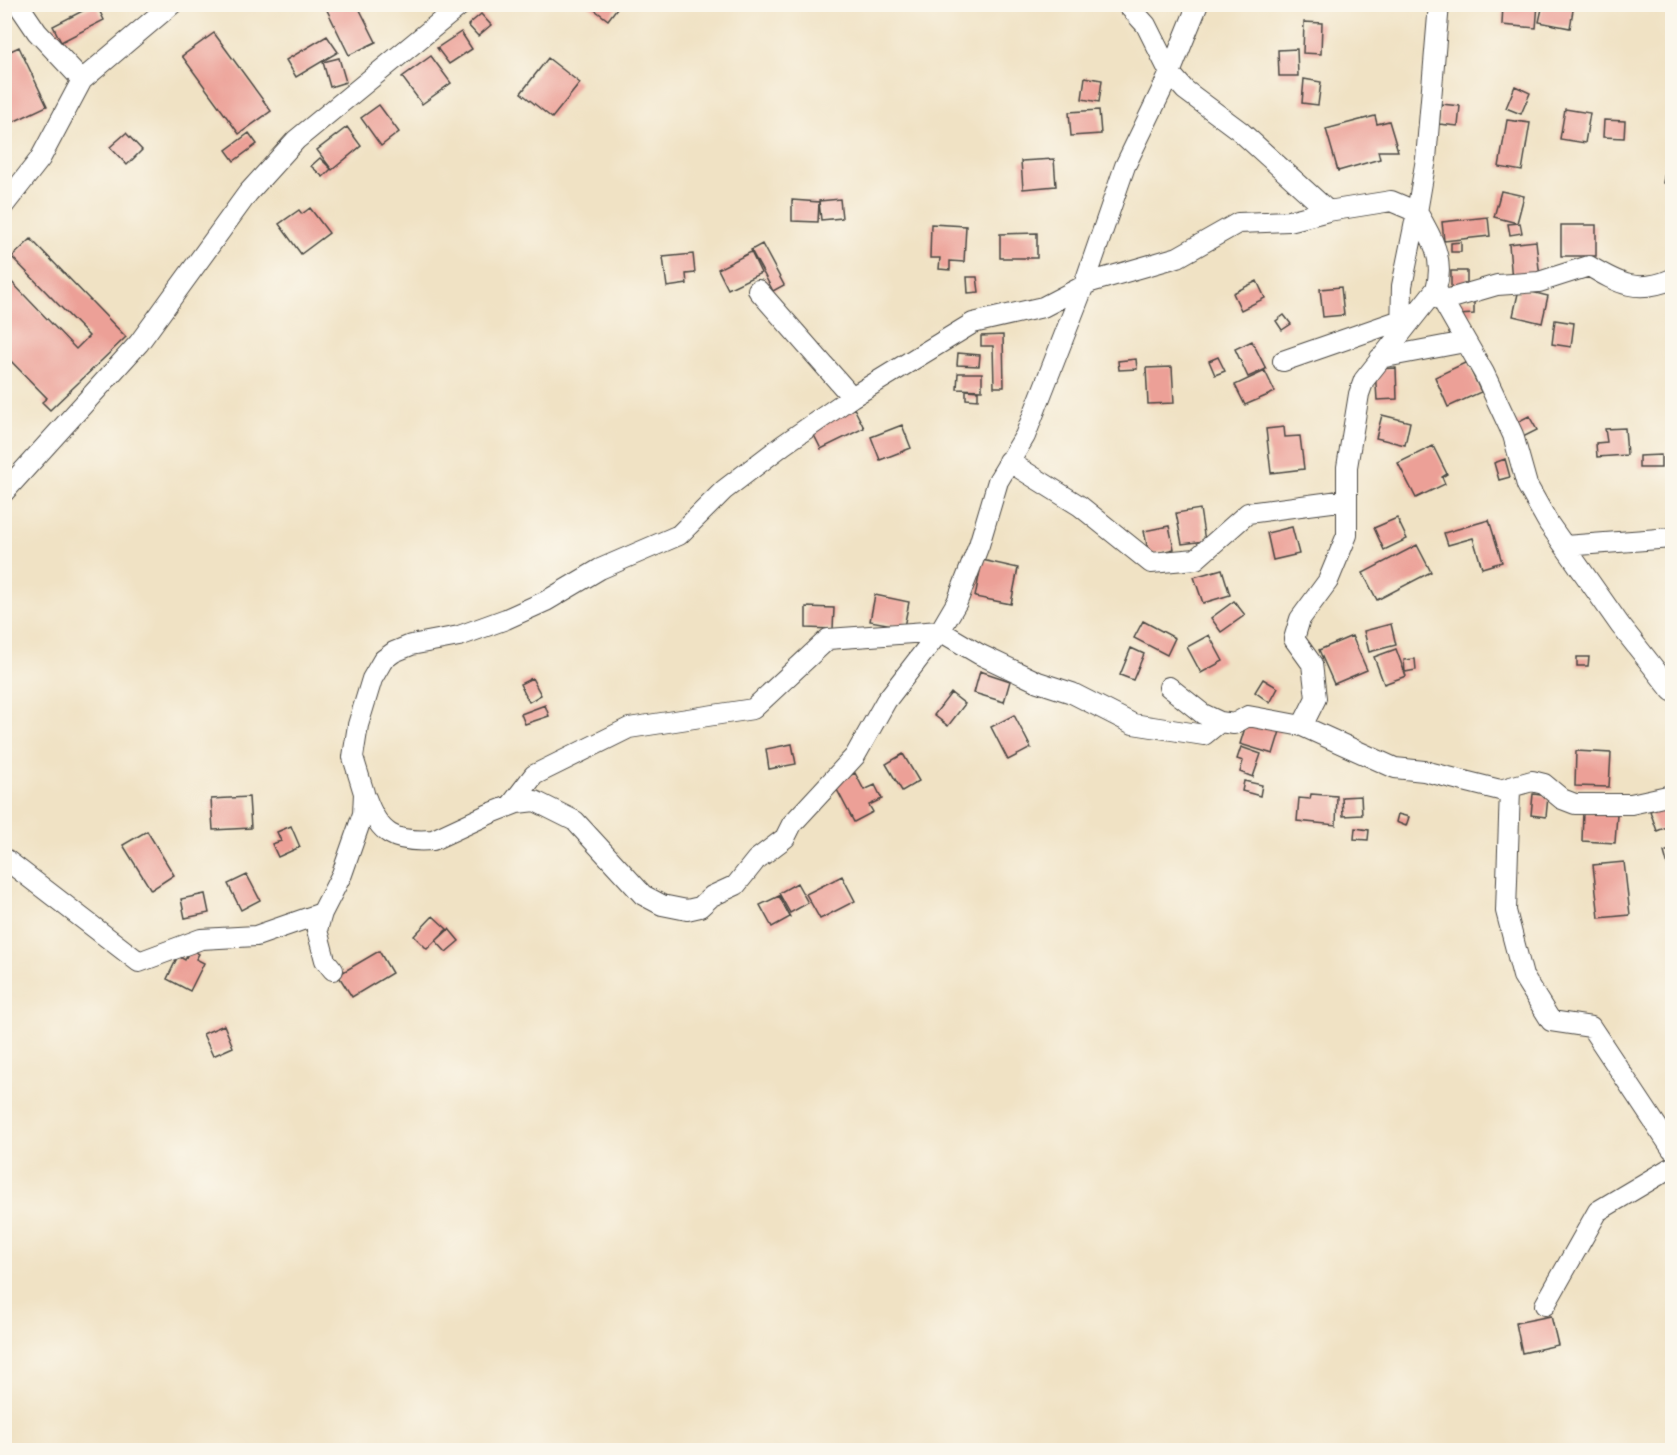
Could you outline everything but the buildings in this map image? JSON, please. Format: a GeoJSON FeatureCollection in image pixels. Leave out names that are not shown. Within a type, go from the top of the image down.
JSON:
{"type":"FeatureCollection","features":[{"type":"Feature","properties":{"kind":"street"},"geometry":{"type":"LineString","coordinates":[[18,4],[37,32],[82,80]]}},
{"type":"Feature","properties":{"kind":"street"},"geometry":{"type":"LineString","coordinates":[[4,206],[40,159],[82,80],[172,4]]}},
{"type":"Feature","properties":{"kind":"street"},"geometry":{"type":"LineString","coordinates":[[4,492],[139,343],[248,193],[296,140],[462,4]]}},
{"type":"Feature","properties":{"kind":"street"},"geometry":{"type":"LineString","coordinates":[[1127,4],[1146,25],[1170,72],[1185,90],[1240,131],[1328,211]]}},
{"type":"Feature","properties":{"kind":"street"},"geometry":{"type":"LineString","coordinates":[[1198,4],[1170,72],[1125,166],[1084,285],[1025,436],[998,481],[965,582],[940,631],[886,701],[855,756],[799,816],[785,838],[756,860],[736,885],[712,896],[699,907],[678,909],[662,905],[643,895],[567,815],[535,801],[511,806],[433,840],[419,841],[380,828],[373,819],[358,777],[353,747],[372,679],[383,660],[394,652],[411,645],[459,636],[506,619],[546,600],[600,569],[679,535],[724,490],[852,397],[973,323],[1043,307],[1084,285],[1178,257],[1238,224],[1289,221],[1328,211],[1391,201],[1417,212],[1433,239],[1440,276],[1439,295],[1484,373],[1513,435],[1527,485],[1564,546],[1620,625],[1672,692]]}},
{"type":"Feature","properties":{"kind":"street"},"geometry":{"type":"LineString","coordinates":[[1401,326],[1402,286],[1426,159],[1439,4]]}},
{"type":"Feature","properties":{"kind":"street"},"geometry":{"type":"LineString","coordinates":[[1302,726],[1316,698],[1312,664],[1294,639],[1300,619],[1328,581],[1347,535],[1347,467],[1359,394],[1364,380],[1401,326],[1439,295],[1497,285],[1539,282],[1589,266],[1621,285],[1654,285],[1672,279]]}},
{"type":"Feature","properties":{"kind":"street"},"geometry":{"type":"LineString","coordinates":[[758,290],[852,397]]}},
{"type":"Feature","properties":{"kind":"street"},"geometry":{"type":"LineString","coordinates":[[1283,361],[1401,326]]}},
{"type":"Feature","properties":{"kind":"street"},"geometry":{"type":"LineString","coordinates":[[1380,358],[1465,342]]}},
{"type":"Feature","properties":{"kind":"street"},"geometry":{"type":"LineString","coordinates":[[1008,461],[1080,506],[1151,563],[1196,559],[1248,513],[1347,500]]}},
{"type":"Feature","properties":{"kind":"street"},"geometry":{"type":"LineString","coordinates":[[1564,546],[1672,538]]}},
{"type":"Feature","properties":{"kind":"street"},"geometry":{"type":"LineString","coordinates":[[511,806],[534,775],[629,728],[753,709],[828,639],[940,631],[979,654],[1038,682],[1072,693],[1133,724],[1204,735],[1220,722]]}},
{"type":"Feature","properties":{"kind":"street"},"geometry":{"type":"LineString","coordinates":[[1169,687],[1203,714],[1220,722],[1234,724],[1248,716],[1302,726],[1395,768],[1424,771],[1488,787],[1510,789],[1532,782],[1544,784],[1562,799],[1575,804],[1631,804],[1672,795]]}},
{"type":"Feature","properties":{"kind":"street"},"geometry":{"type":"LineString","coordinates":[[1510,789],[1506,911],[1523,976],[1551,1021],[1591,1027],[1672,1149]]}},
{"type":"Feature","properties":{"kind":"street"},"geometry":{"type":"LineString","coordinates":[[333,970],[325,960],[317,930],[358,831],[363,814],[364,792]]}},
{"type":"Feature","properties":{"kind":"street"},"geometry":{"type":"LineString","coordinates":[[4,858],[140,962],[201,939],[256,936],[322,914]]}},
{"type":"Feature","properties":{"kind":"street"},"geometry":{"type":"LineString","coordinates":[[1545,1305],[1598,1211],[1672,1167]]}}]}
